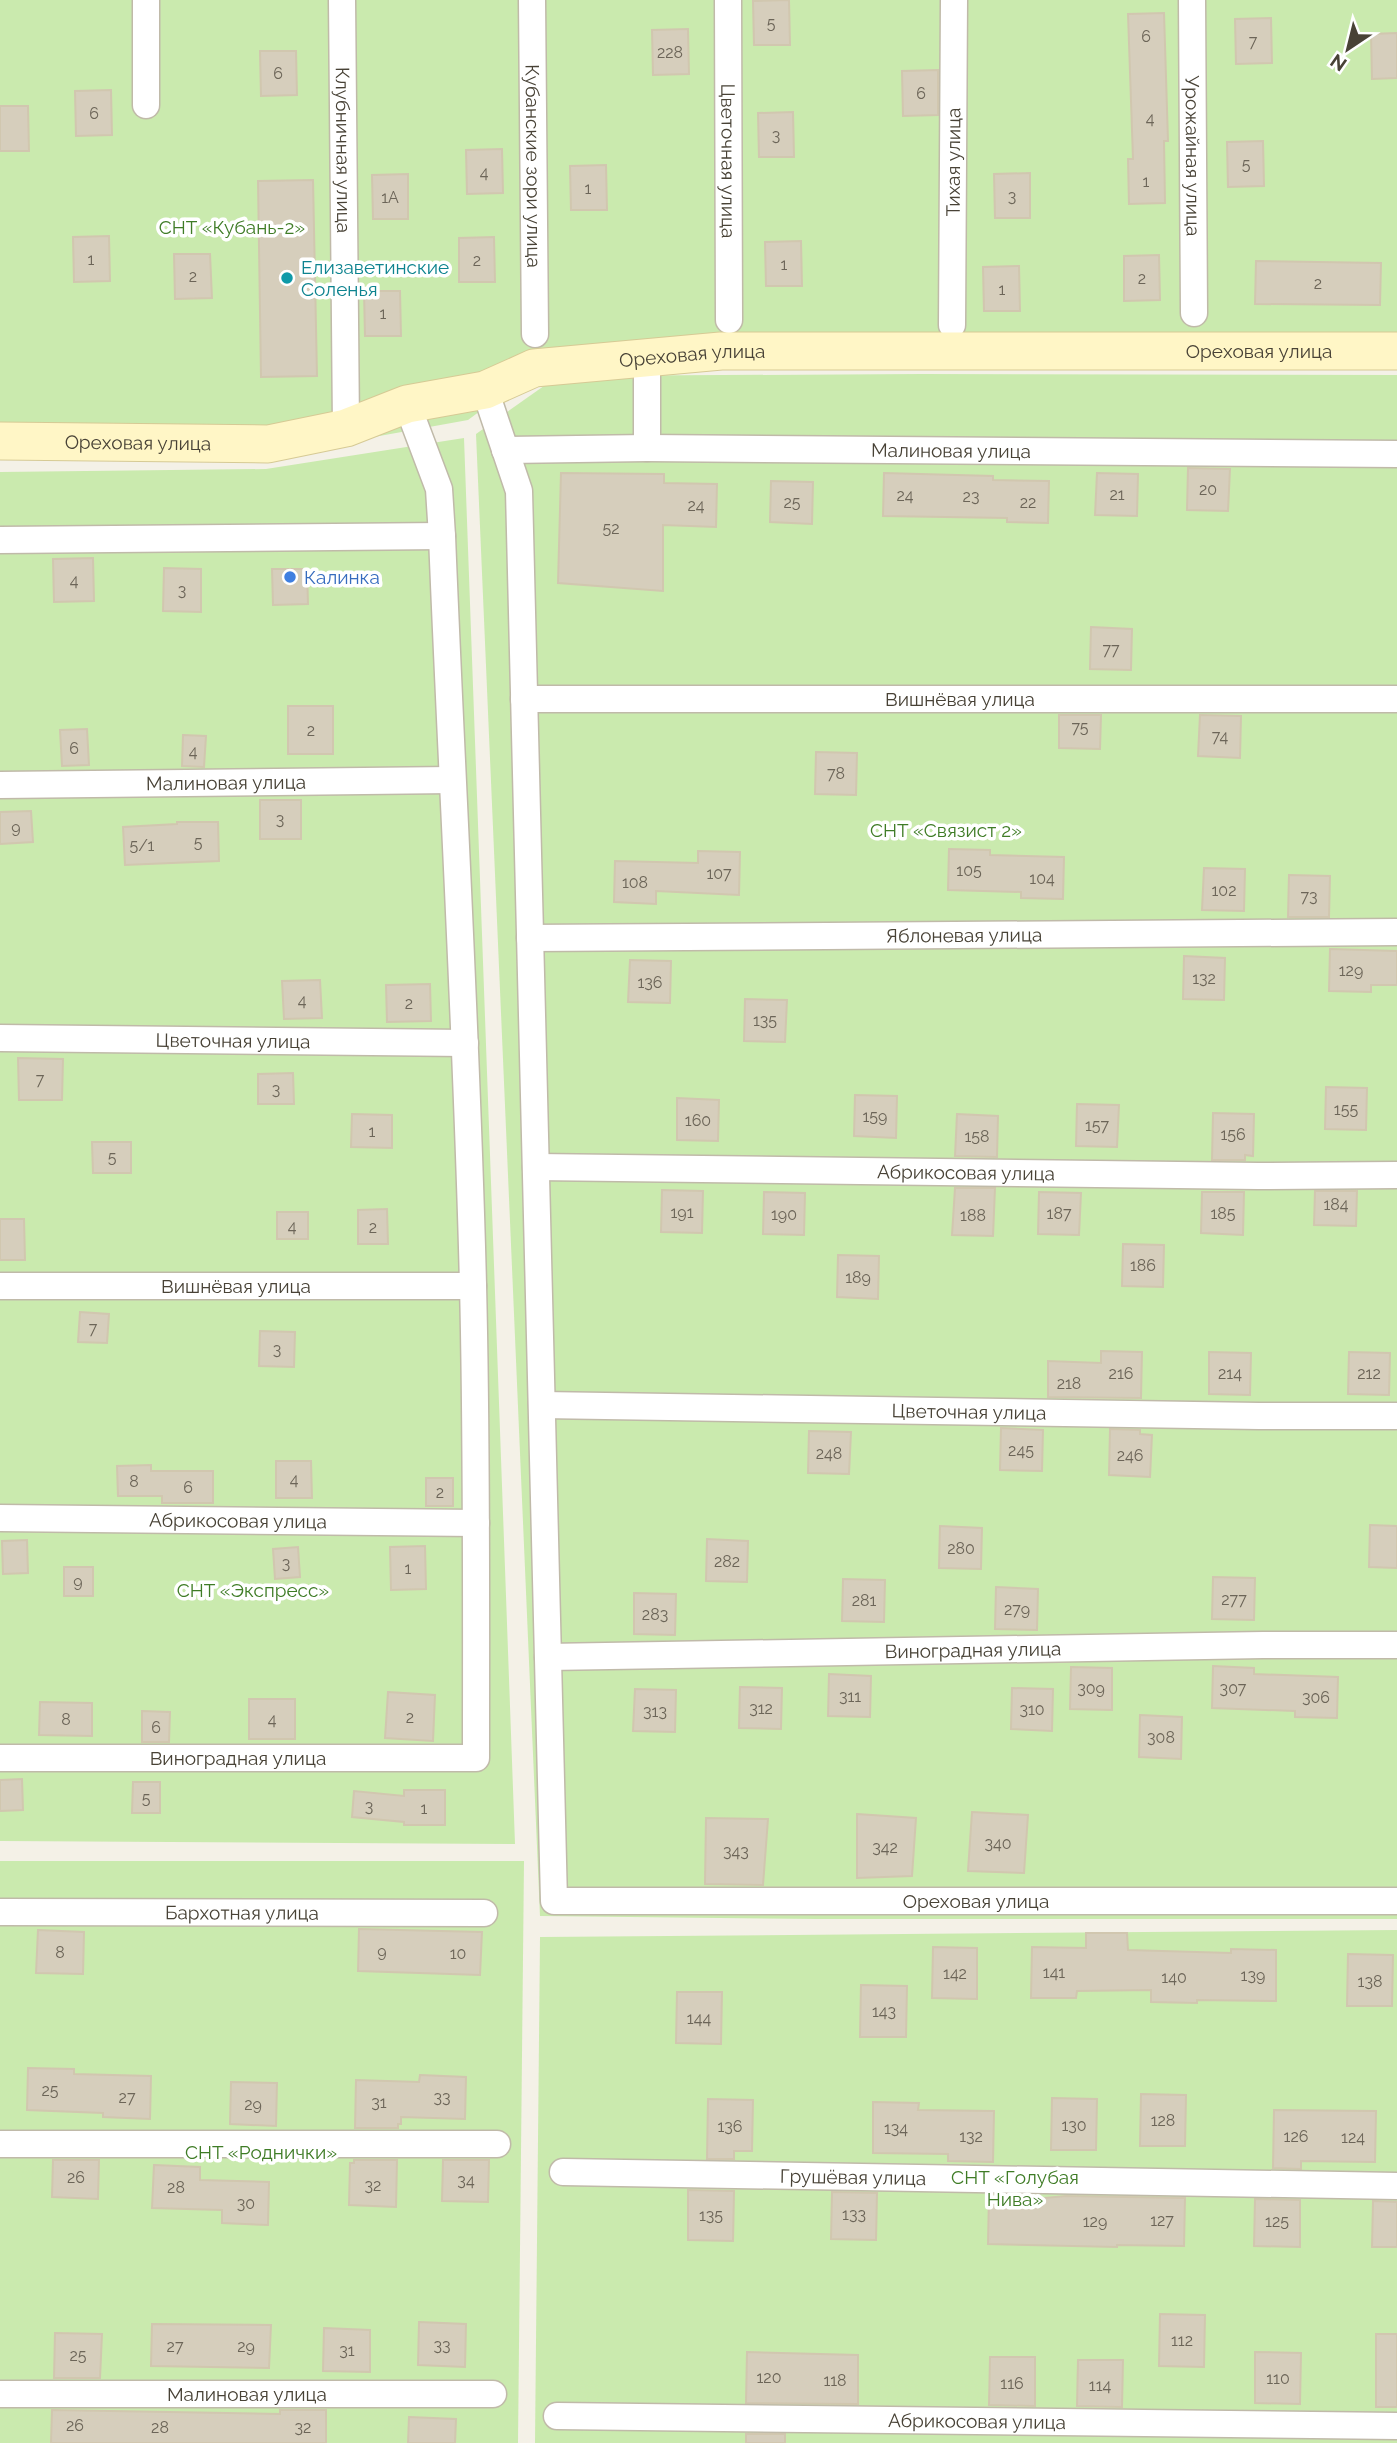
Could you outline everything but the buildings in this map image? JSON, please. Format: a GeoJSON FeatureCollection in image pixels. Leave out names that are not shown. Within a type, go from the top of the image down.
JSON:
{"type":"FeatureCollection","features":[{"type":"Feature","properties":{"kind":"street"},"geometry":{"type":"LineString","coordinates":[[146,0],[146,105]]}},
{"type":"Feature","properties":{"kind":"street","name":"Клубничная улица"},"geometry":{"type":"LineString","coordinates":[[342,0],[346,428]]}},
{"type":"Feature","properties":{"kind":"street","name":"Кубанские зори улица"},"geometry":{"type":"LineString","coordinates":[[532,0],[535,334]]}},
{"type":"Feature","properties":{"kind":"street","name":"Цветочная улица"},"geometry":{"type":"LineString","coordinates":[[728,0],[729,320]]}},
{"type":"Feature","properties":{"kind":"street","name":"Тихая улица"},"geometry":{"type":"LineString","coordinates":[[951,325],[954,0]]}},
{"type":"Feature","properties":{"kind":"street","name":"Урожайная улица"},"geometry":{"type":"LineString","coordinates":[[1192,0],[1194,313]]}},
{"type":"Feature","properties":{"kind":"street","name":"Ореховая улица"},"geometry":{"type":"LineString","coordinates":[[0,441],[268,444],[346,428],[407,404],[485,390],[534,368],[721,351],[1397,351]]}},
{"type":"Feature","properties":{"kind":"street"},"geometry":{"type":"LineString","coordinates":[[647,357],[647,448]]}},
{"type":"Feature","properties":{"kind":"street"},"geometry":{"type":"LineString","coordinates":[[485,390],[519,491],[548,1657]]}},
{"type":"Feature","properties":{"kind":"street"},"geometry":{"type":"LineString","coordinates":[[407,404],[439,489],[442,536],[465,1043],[473,1286],[476,1522]]}},
{"type":"Feature","properties":{"kind":"street","name":"Малиновая улица"},"geometry":{"type":"LineString","coordinates":[[505,450],[647,448],[1397,454]]}},
{"type":"Feature","properties":{"kind":"street"},"geometry":{"type":"LineString","coordinates":[[0,541],[442,536]]}},
{"type":"Feature","properties":{"kind":"street","name":"Вишнёвая улица"},"geometry":{"type":"LineString","coordinates":[[524,699],[1397,699]]}},
{"type":"Feature","properties":{"kind":"street","name":"Малиновая улица"},"geometry":{"type":"LineString","coordinates":[[0,785],[452,780]]}},
{"type":"Feature","properties":{"kind":"street","name":"Яблоневая улица"},"geometry":{"type":"LineString","coordinates":[[530,938],[1397,932]]}},
{"type":"Feature","properties":{"kind":"street","name":"Цветочная улица"},"geometry":{"type":"LineString","coordinates":[[0,1038],[465,1043]]}},
{"type":"Feature","properties":{"kind":"street","name":"Абрикосовая улица"},"geometry":{"type":"LineString","coordinates":[[536,1167],[1258,1176],[1397,1175]]}},
{"type":"Feature","properties":{"kind":"street","name":"Вишнёвая улица"},"geometry":{"type":"LineString","coordinates":[[0,1286],[473,1286]]}},
{"type":"Feature","properties":{"kind":"street","name":"Цветочная улица"},"geometry":{"type":"LineString","coordinates":[[542,1405],[1397,1416]]}},
{"type":"Feature","properties":{"kind":"street","name":"Абрикосовая улица"},"geometry":{"type":"LineString","coordinates":[[0,1518],[476,1522]]}},
{"type":"Feature","properties":{"kind":"street","name":"Виноградная улица"},"geometry":{"type":"LineString","coordinates":[[0,1758],[476,1758],[476,1522]]}},
{"type":"Feature","properties":{"kind":"street","name":"Виноградная улица"},"geometry":{"type":"LineString","coordinates":[[548,1657],[1397,1645]]}},
{"type":"Feature","properties":{"kind":"street","name":"Ореховая улица"},"geometry":{"type":"LineString","coordinates":[[548,1657],[554,1901],[1397,1901]]}},
{"type":"Feature","properties":{"kind":"street","name":"Бархотная улица"},"geometry":{"type":"LineString","coordinates":[[0,1912],[484,1913]]}},
{"type":"Feature","properties":{"kind":"street"},"geometry":{"type":"LineString","coordinates":[[0,2144],[497,2144]]}},
{"type":"Feature","properties":{"kind":"street","name":"Грушёвая улица"},"geometry":{"type":"LineString","coordinates":[[562,2172],[1397,2186]]}},
{"type":"Feature","properties":{"kind":"street","name":"Малиновая улица"},"geometry":{"type":"LineString","coordinates":[[0,2394],[493,2393]]}},
{"type":"Feature","properties":{"kind":"street","name":"Абрикосовая улица"},"geometry":{"type":"LineString","coordinates":[[557,2416],[1397,2426]]}},
{"type":"Feature","properties":{"kind":"green space","name":"СНТ «Кубань-2»"},"geometry":{"type":"Polygon","coordinates":[[[0,0],[1397,0],[1397,364],[539,367],[468,420],[324,446],[0,459],[0,0]]]}},
{"type":"Feature","properties":{"kind":"green space","name":"СНТ «Связист 2»"},"geometry":{"type":"Polygon","coordinates":[[[1397,375],[1397,1919],[540,1916],[476,434],[558,376],[1397,375]]]}},
{"type":"Feature","properties":{"kind":"green space","name":"СНТ «Экспресс»"},"geometry":{"type":"Polygon","coordinates":[[[464,438],[515,1844],[0,1841],[0,472],[266,469],[464,438]]]}},
{"type":"Feature","properties":{"kind":"green space","name":"СНТ «Роднички»"},"geometry":{"type":"Polygon","coordinates":[[[0,1861],[524,1861],[518,2443],[0,2443],[0,1861]]]}},
{"type":"Feature","properties":{"kind":"green space","name":"СНТ «Голубая Нива»"},"geometry":{"type":"Polygon","coordinates":[[[1397,1930],[1397,2443],[535,2443],[540,1937],[1397,1930]]]}},
{"type":"Feature","properties":{"kind":"place","name":"Елизаветинские Соленья"},"geometry":{"type":"Point","coordinates":[287,278]}},
{"type":"Feature","properties":{"kind":"place","name":"Калинка"},"geometry":{"type":"Point","coordinates":[290,577]}}]}
